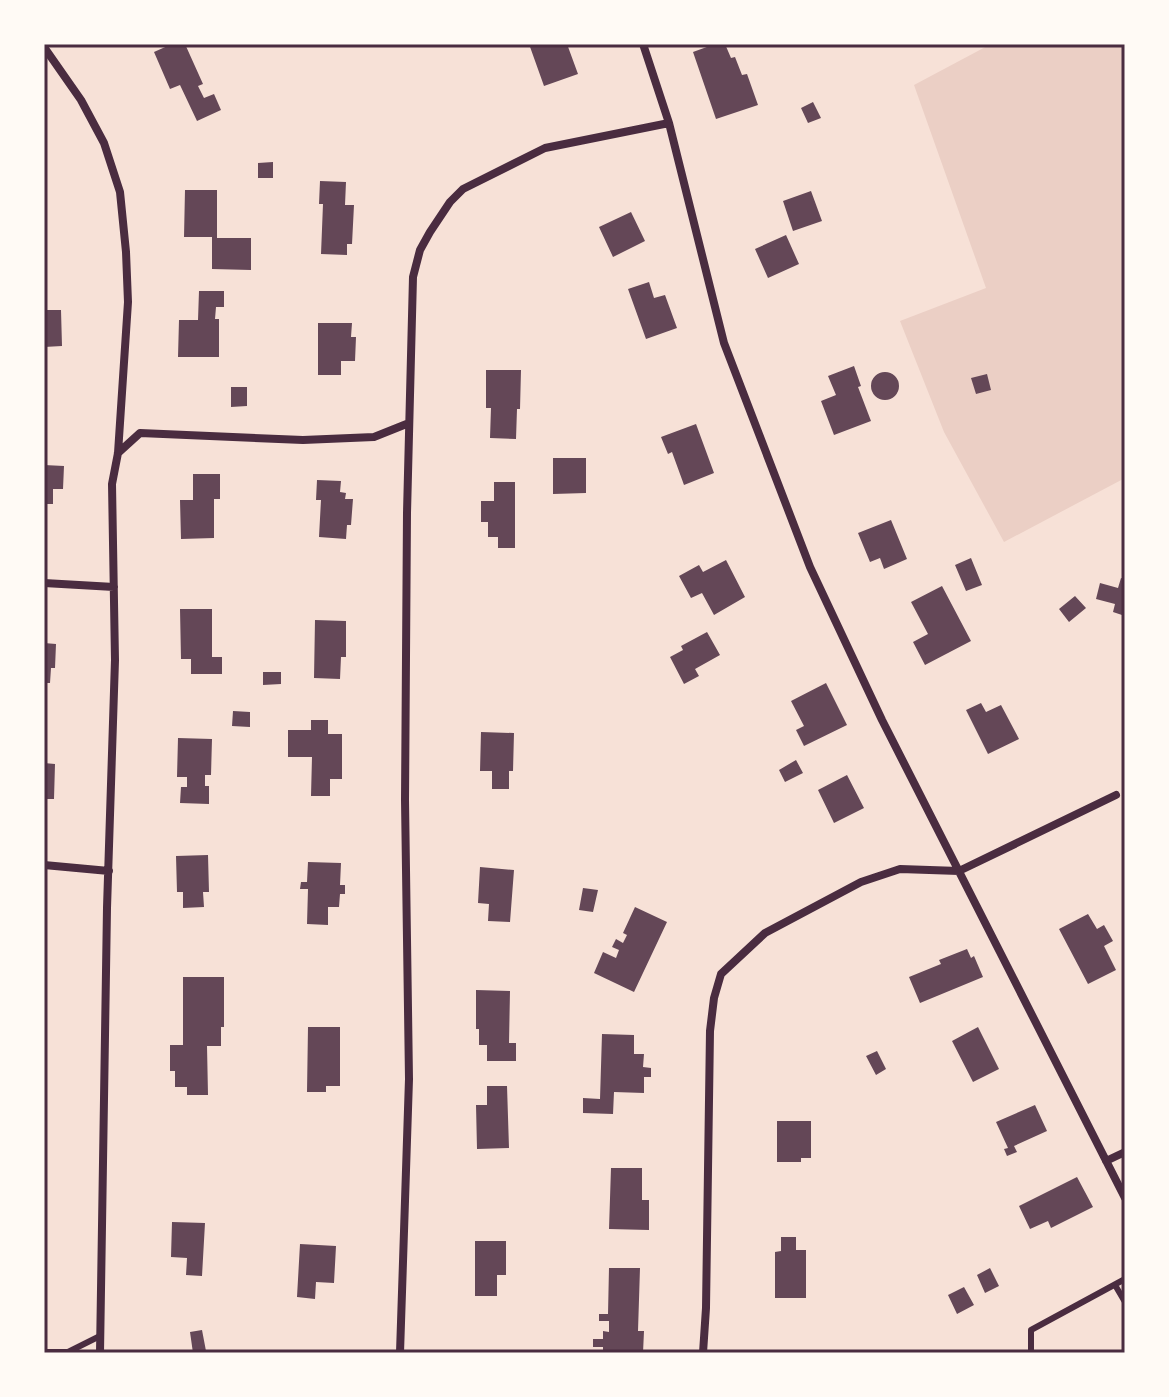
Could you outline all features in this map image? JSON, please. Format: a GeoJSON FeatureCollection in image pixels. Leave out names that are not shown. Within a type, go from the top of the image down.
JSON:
{"type":"FeatureCollection","features":[{"type":"Feature","properties":{"kind":"street"},"geometry":{"type":"LineString","coordinates":[[643,44],[669,123],[724,343],[810,567],[882,720],[1125,1198]]}},
{"type":"Feature","properties":{"kind":"street"},"geometry":{"type":"LineString","coordinates":[[44,47],[81,100],[104,143],[120,192],[128,302],[118,453],[112,484],[115,660],[100,1353]]}},
{"type":"Feature","properties":{"kind":"street"},"geometry":{"type":"LineString","coordinates":[[400,1353],[409,1079],[405,800],[413,277],[420,250],[450,202],[463,189],[545,148],[669,123]]}},
{"type":"Feature","properties":{"kind":"street"},"geometry":{"type":"LineString","coordinates":[[118,453],[140,433],[303,440],[374,437],[409,423]]}},
{"type":"Feature","properties":{"kind":"street"},"geometry":{"type":"LineString","coordinates":[[44,583],[114,587]]}},
{"type":"Feature","properties":{"kind":"street"},"geometry":{"type":"LineString","coordinates":[[703,1353],[710,1031],[721,974],[765,933],[861,882],[900,869],[959,871],[1116,795]]}},
{"type":"Feature","properties":{"kind":"street"},"geometry":{"type":"LineString","coordinates":[[44,865],[109,871]]}},
{"type":"Feature","properties":{"kind":"street"},"geometry":{"type":"LineString","coordinates":[[1106,1161],[1125,1152]]}},
{"type":"Feature","properties":{"kind":"lane"},"geometry":{"type":"LineString","coordinates":[[1031,1353],[1031,1330],[1125,1279]]}},
{"type":"Feature","properties":{"kind":"lane"},"geometry":{"type":"LineString","coordinates":[[1115,1285],[1125,1302]]}},
{"type":"Feature","properties":{"kind":"lane"},"geometry":{"type":"LineString","coordinates":[[44,1352],[68,1352],[100,1336]]}},
{"type":"Feature","properties":{"kind":"shaded area"},"geometry":{"type":"Polygon","coordinates":[[[991,44],[1125,44],[1125,478],[1004,542],[944,432],[900,321],[986,288],[914,85],[991,44]]]}},
{"type":"Feature","properties":{"kind":"building"},"geometry":{"type":"Polygon","coordinates":[[[172,44],[185,44],[203,84],[198,86],[204,98],[214,94],[221,110],[197,121],[180,85],[170,89],[154,52],[172,44]]]}},
{"type":"Feature","properties":{"kind":"building"},"geometry":{"type":"Polygon","coordinates":[[[529,44],[567,44],[578,74],[544,86],[529,44]]]}},
{"type":"Feature","properties":{"kind":"building"},"geometry":{"type":"Polygon","coordinates":[[[715,44],[725,44],[731,58],[735,57],[742,75],[747,74],[758,105],[716,119],[693,52],[715,44]]]}},
{"type":"Feature","properties":{"kind":"building"},"geometry":{"type":"Polygon","coordinates":[[[813,102],[821,118],[808,123],[801,108],[813,102]]]}},
{"type":"Feature","properties":{"kind":"building"},"geometry":{"type":"Polygon","coordinates":[[[273,162],[273,178],[258,178],[258,163],[273,162]]]}},
{"type":"Feature","properties":{"kind":"building"},"geometry":{"type":"Polygon","coordinates":[[[320,181],[346,182],[345,205],[354,205],[352,244],[347,244],[347,255],[321,254],[323,204],[319,204],[320,181]]]}},
{"type":"Feature","properties":{"kind":"building"},"geometry":{"type":"Polygon","coordinates":[[[185,190],[217,190],[217,238],[251,238],[251,270],[212,269],[212,237],[184,237],[185,190]]]}},
{"type":"Feature","properties":{"kind":"building"},"geometry":{"type":"Polygon","coordinates":[[[811,191],[822,221],[793,231],[783,201],[811,191]]]}},
{"type":"Feature","properties":{"kind":"building"},"geometry":{"type":"Polygon","coordinates":[[[631,212],[645,241],[613,257],[599,227],[631,212]]]}},
{"type":"Feature","properties":{"kind":"building"},"geometry":{"type":"Polygon","coordinates":[[[786,235],[799,264],[768,278],[755,249],[786,235]]]}},
{"type":"Feature","properties":{"kind":"building"},"geometry":{"type":"Polygon","coordinates":[[[649,282],[654,298],[665,295],[677,328],[646,339],[628,289],[649,282]]]}},
{"type":"Feature","properties":{"kind":"building"},"geometry":{"type":"Polygon","coordinates":[[[199,291],[224,291],[224,307],[216,307],[215,319],[219,319],[219,357],[178,357],[179,320],[198,320],[199,291]]]}},
{"type":"Feature","properties":{"kind":"building"},"geometry":{"type":"Polygon","coordinates":[[[44,310],[61,310],[62,346],[44,347],[44,310]]]}},
{"type":"Feature","properties":{"kind":"building"},"geometry":{"type":"Polygon","coordinates":[[[318,323],[352,323],[351,337],[356,337],[355,361],[341,361],[341,375],[318,375],[318,323]]]}},
{"type":"Feature","properties":{"kind":"building"},"geometry":{"type":"Polygon","coordinates":[[[854,366],[871,421],[834,435],[821,401],[836,395],[828,376],[854,366]]]}},
{"type":"Feature","properties":{"kind":"building"},"geometry":{"type":"Polygon","coordinates":[[[486,370],[521,370],[516,439],[490,438],[491,408],[486,408],[486,370]]]}},
{"type":"Feature","properties":{"kind":"building"},"geometry":{"type":"Polygon","coordinates":[[[885,372],[895,376],[899,386],[895,396],[885,400],[875,396],[871,386],[875,376],[885,372]]]}},
{"type":"Feature","properties":{"kind":"building"},"geometry":{"type":"Polygon","coordinates":[[[987,374],[991,390],[976,394],[971,378],[987,374]]]}},
{"type":"Feature","properties":{"kind":"building"},"geometry":{"type":"Polygon","coordinates":[[[231,387],[247,387],[247,406],[231,407],[231,387]]]}},
{"type":"Feature","properties":{"kind":"building"},"geometry":{"type":"Polygon","coordinates":[[[696,424],[714,473],[684,485],[672,452],[668,454],[661,437],[696,424]]]}},
{"type":"Feature","properties":{"kind":"building"},"geometry":{"type":"Polygon","coordinates":[[[553,458],[586,458],[586,493],[553,494],[553,458]]]}},
{"type":"Feature","properties":{"kind":"building"},"geometry":{"type":"Polygon","coordinates":[[[44,465],[64,466],[63,489],[53,489],[53,504],[44,504],[44,465]]]}},
{"type":"Feature","properties":{"kind":"building"},"geometry":{"type":"Polygon","coordinates":[[[193,474],[220,474],[220,499],[214,499],[214,538],[181,539],[180,500],[193,500],[193,474]]]}},
{"type":"Feature","properties":{"kind":"building"},"geometry":{"type":"Polygon","coordinates":[[[317,480],[341,481],[340,492],[346,493],[345,499],[353,499],[351,525],[347,525],[346,539],[319,537],[321,500],[316,500],[317,480]]]}},
{"type":"Feature","properties":{"kind":"building"},"geometry":{"type":"Polygon","coordinates":[[[494,482],[515,482],[515,548],[498,548],[498,537],[488,537],[488,522],[481,522],[481,501],[494,501],[494,482]]]}},
{"type":"Feature","properties":{"kind":"building"},"geometry":{"type":"Polygon","coordinates":[[[891,520],[907,559],[884,569],[880,558],[870,562],[858,533],[891,520]]]}},
{"type":"Feature","properties":{"kind":"building"},"geometry":{"type":"Polygon","coordinates":[[[971,558],[982,585],[966,591],[955,565],[971,558]]]}},
{"type":"Feature","properties":{"kind":"building"},"geometry":{"type":"Polygon","coordinates":[[[726,560],[745,597],[714,615],[702,593],[691,598],[679,576],[699,565],[703,572],[726,560]]]}},
{"type":"Feature","properties":{"kind":"building"},"geometry":{"type":"Polygon","coordinates":[[[1121,578],[1125,579],[1125,616],[1113,612],[1115,604],[1096,599],[1100,583],[1118,588],[1121,578]]]}},
{"type":"Feature","properties":{"kind":"building"},"geometry":{"type":"Polygon","coordinates":[[[942,586],[971,641],[925,665],[913,642],[928,634],[911,602],[942,586]]]}},
{"type":"Feature","properties":{"kind":"building"},"geometry":{"type":"Polygon","coordinates":[[[1075,596],[1086,608],[1069,622],[1059,609],[1075,596]]]}},
{"type":"Feature","properties":{"kind":"building"},"geometry":{"type":"Polygon","coordinates":[[[180,609],[212,609],[212,657],[222,657],[222,674],[191,674],[191,659],[181,659],[180,609]]]}},
{"type":"Feature","properties":{"kind":"building"},"geometry":{"type":"Polygon","coordinates":[[[315,620],[346,621],[346,657],[341,657],[340,679],[314,678],[315,620]]]}},
{"type":"Feature","properties":{"kind":"building"},"geometry":{"type":"Polygon","coordinates":[[[707,632],[720,655],[695,669],[699,676],[684,684],[670,657],[683,650],[681,646],[707,632]]]}},
{"type":"Feature","properties":{"kind":"building"},"geometry":{"type":"Polygon","coordinates":[[[44,643],[56,644],[55,668],[51,668],[50,683],[44,683],[44,643]]]}},
{"type":"Feature","properties":{"kind":"building"},"geometry":{"type":"Polygon","coordinates":[[[263,672],[281,672],[281,684],[263,685],[263,672]]]}},
{"type":"Feature","properties":{"kind":"building"},"geometry":{"type":"Polygon","coordinates":[[[826,683],[847,725],[804,746],[796,730],[804,726],[791,701],[826,683]]]}},
{"type":"Feature","properties":{"kind":"building"},"geometry":{"type":"Polygon","coordinates":[[[981,703],[986,712],[1001,705],[1019,739],[988,754],[966,710],[981,703]]]}},
{"type":"Feature","properties":{"kind":"building"},"geometry":{"type":"Polygon","coordinates":[[[233,711],[250,712],[250,727],[232,726],[233,711]]]}},
{"type":"Feature","properties":{"kind":"building"},"geometry":{"type":"Polygon","coordinates":[[[311,720],[328,720],[328,734],[342,734],[342,779],[330,779],[330,796],[311,796],[312,757],[288,757],[288,730],[311,730],[311,720]]]}},
{"type":"Feature","properties":{"kind":"building"},"geometry":{"type":"Polygon","coordinates":[[[481,732],[514,733],[509,789],[492,789],[492,771],[480,771],[481,732]]]}},
{"type":"Feature","properties":{"kind":"building"},"geometry":{"type":"Polygon","coordinates":[[[178,738],[212,739],[211,775],[205,775],[205,786],[209,786],[209,804],[180,803],[181,787],[187,787],[187,777],[177,777],[178,738]]]}},
{"type":"Feature","properties":{"kind":"building"},"geometry":{"type":"Polygon","coordinates":[[[796,760],[803,773],[785,782],[779,770],[796,760]]]}},
{"type":"Feature","properties":{"kind":"building"},"geometry":{"type":"Polygon","coordinates":[[[44,763],[55,764],[54,799],[47,799],[47,816],[44,816],[44,763]]]}},
{"type":"Feature","properties":{"kind":"building"},"geometry":{"type":"Polygon","coordinates":[[[847,775],[864,808],[834,823],[818,790],[847,775]]]}},
{"type":"Feature","properties":{"kind":"building"},"geometry":{"type":"Polygon","coordinates":[[[208,855],[209,892],[203,892],[204,907],[183,908],[183,892],[177,892],[176,856],[208,855]]]}},
{"type":"Feature","properties":{"kind":"building"},"geometry":{"type":"Polygon","coordinates":[[[308,862],[341,863],[340,885],[345,885],[345,894],[340,894],[339,907],[328,907],[328,925],[307,924],[308,889],[300,889],[301,882],[307,882],[308,862]]]}},
{"type":"Feature","properties":{"kind":"building"},"geometry":{"type":"Polygon","coordinates":[[[480,867],[514,870],[510,922],[488,921],[489,904],[478,903],[480,867]]]}},
{"type":"Feature","properties":{"kind":"building"},"geometry":{"type":"Polygon","coordinates":[[[583,888],[598,890],[593,912],[579,910],[583,888]]]}},
{"type":"Feature","properties":{"kind":"building"},"geometry":{"type":"Polygon","coordinates":[[[635,907],[667,922],[634,992],[594,973],[603,952],[616,958],[619,950],[612,947],[616,939],[623,943],[627,935],[623,933],[635,907]]]}},
{"type":"Feature","properties":{"kind":"building"},"geometry":{"type":"Polygon","coordinates":[[[1088,914],[1097,929],[1104,925],[1113,941],[1104,946],[1116,970],[1088,984],[1059,929],[1088,914]]]}},
{"type":"Feature","properties":{"kind":"building"},"geometry":{"type":"Polygon","coordinates":[[[967,949],[971,958],[974,956],[983,977],[920,1003],[909,977],[967,949]]]}},
{"type":"Feature","properties":{"kind":"building"},"geometry":{"type":"Polygon","coordinates":[[[183,977],[224,977],[221,1046],[207,1046],[208,1095],[187,1095],[187,1087],[175,1087],[175,1071],[170,1071],[170,1045],[183,1045],[183,977]]]}},
{"type":"Feature","properties":{"kind":"building"},"geometry":{"type":"Polygon","coordinates":[[[476,990],[510,991],[509,1043],[516,1043],[516,1061],[487,1061],[487,1045],[479,1045],[479,1029],[476,1029],[476,990]]]}},
{"type":"Feature","properties":{"kind":"building"},"geometry":{"type":"Polygon","coordinates":[[[308,1027],[340,1027],[340,1086],[326,1086],[326,1092],[307,1092],[308,1027]]]}},
{"type":"Feature","properties":{"kind":"building"},"geometry":{"type":"Polygon","coordinates":[[[978,1027],[999,1069],[973,1082],[952,1041],[978,1027]]]}},
{"type":"Feature","properties":{"kind":"building"},"geometry":{"type":"Polygon","coordinates":[[[602,1034],[634,1035],[634,1054],[644,1054],[643,1067],[651,1068],[651,1077],[644,1077],[644,1093],[614,1092],[613,1114],[583,1113],[583,1098],[600,1099],[602,1034]]]}},
{"type":"Feature","properties":{"kind":"building"},"geometry":{"type":"Polygon","coordinates":[[[877,1051],[886,1069],[876,1075],[866,1056],[877,1051]]]}},
{"type":"Feature","properties":{"kind":"building"},"geometry":{"type":"Polygon","coordinates":[[[487,1086],[507,1086],[509,1148],[477,1149],[476,1105],[487,1105],[487,1086]]]}},
{"type":"Feature","properties":{"kind":"building"},"geometry":{"type":"Polygon","coordinates":[[[1035,1105],[1047,1131],[1014,1146],[1017,1152],[1007,1156],[1004,1149],[1008,1148],[996,1122],[1035,1105]]]}},
{"type":"Feature","properties":{"kind":"building"},"geometry":{"type":"Polygon","coordinates":[[[777,1121],[811,1121],[811,1158],[801,1158],[801,1162],[777,1162],[777,1121]]]}},
{"type":"Feature","properties":{"kind":"building"},"geometry":{"type":"Polygon","coordinates":[[[611,1168],[642,1168],[642,1200],[649,1200],[649,1230],[609,1229],[611,1168]]]}},
{"type":"Feature","properties":{"kind":"building"},"geometry":{"type":"Polygon","coordinates":[[[1077,1177],[1093,1207],[1051,1228],[1048,1221],[1030,1229],[1019,1206],[1077,1177]]]}},
{"type":"Feature","properties":{"kind":"building"},"geometry":{"type":"Polygon","coordinates":[[[172,1222],[205,1223],[202,1276],[186,1275],[187,1258],[171,1257],[172,1222]]]}},
{"type":"Feature","properties":{"kind":"building"},"geometry":{"type":"Polygon","coordinates":[[[781,1237],[796,1237],[796,1250],[806,1250],[806,1298],[775,1298],[775,1252],[781,1251],[781,1237]]]}},
{"type":"Feature","properties":{"kind":"building"},"geometry":{"type":"Polygon","coordinates":[[[475,1241],[506,1241],[506,1275],[497,1275],[497,1296],[475,1296],[475,1241]]]}},
{"type":"Feature","properties":{"kind":"building"},"geometry":{"type":"Polygon","coordinates":[[[300,1244],[336,1246],[334,1283],[316,1282],[315,1299],[297,1297],[300,1244]]]}},
{"type":"Feature","properties":{"kind":"building"},"geometry":{"type":"Polygon","coordinates":[[[609,1268],[640,1268],[638,1331],[644,1331],[643,1353],[603,1353],[603,1347],[593,1347],[593,1339],[603,1339],[603,1331],[609,1332],[609,1321],[599,1321],[599,1314],[608,1314],[609,1268]]]}},
{"type":"Feature","properties":{"kind":"building"},"geometry":{"type":"Polygon","coordinates":[[[990,1268],[999,1286],[985,1293],[977,1275],[990,1268]]]}},
{"type":"Feature","properties":{"kind":"building"},"geometry":{"type":"Polygon","coordinates":[[[964,1287],[974,1305],[957,1314],[948,1295],[964,1287]]]}},
{"type":"Feature","properties":{"kind":"building"},"geometry":{"type":"Polygon","coordinates":[[[202,1330],[206,1351],[193,1353],[190,1332],[202,1330]]]}}]}
